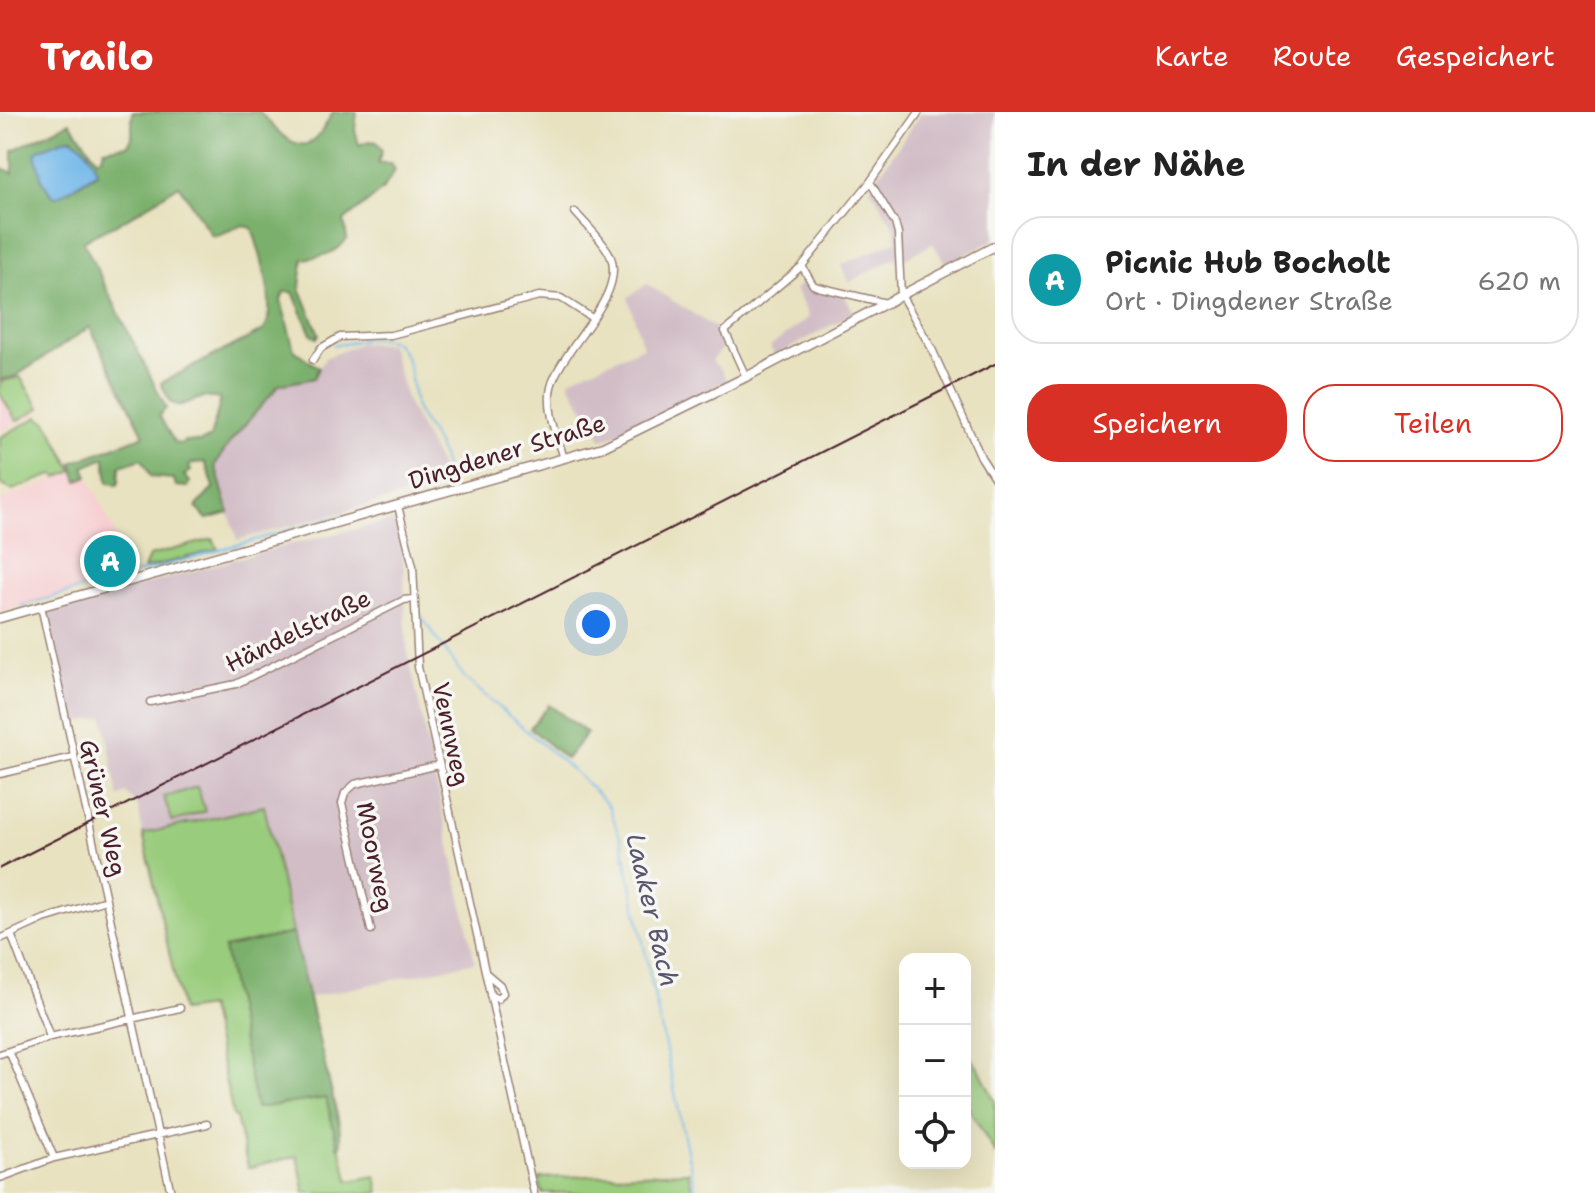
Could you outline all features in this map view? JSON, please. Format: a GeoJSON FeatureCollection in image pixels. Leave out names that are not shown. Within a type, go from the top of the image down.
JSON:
{"type":"FeatureCollection","features":[{"type":"Feature","properties":{"kind":"main road","name":"Dingdener Straße"},"geometry":{"type":"LineString","coordinates":[[0,618],[613,443],[995,246]]}},
{"type":"Feature","properties":{"kind":"street"},"geometry":{"type":"LineString","coordinates":[[746,377],[725,331],[802,266],[870,182],[919,112]]}},
{"type":"Feature","properties":{"kind":"street"},"geometry":{"type":"LineString","coordinates":[[870,182],[898,234],[901,295],[932,349],[981,457],[995,479]]}},
{"type":"Feature","properties":{"kind":"street"},"geometry":{"type":"LineString","coordinates":[[564,459],[551,409],[551,389],[556,373],[611,284],[610,256],[575,212]]}},
{"type":"Feature","properties":{"kind":"street"},"geometry":{"type":"LineString","coordinates":[[802,266],[813,285],[886,303]]}},
{"type":"Feature","properties":{"kind":"street"},"geometry":{"type":"LineString","coordinates":[[313,360],[321,348],[340,337],[391,335],[539,296],[561,298],[592,318]]}},
{"type":"Feature","properties":{"kind":"street","name":"Vennweg"},"geometry":{"type":"LineString","coordinates":[[398,506],[411,553],[418,667],[534,1193]]}},
{"type":"Feature","properties":{"kind":"street","name":"Händelstraße"},"geometry":{"type":"LineString","coordinates":[[150,702],[236,684],[404,600],[413,599]]}},
{"type":"Feature","properties":{"kind":"street","name":"Grüner Weg"},"geometry":{"type":"LineString","coordinates":[[41,606],[171,1193]]}},
{"type":"Feature","properties":{"kind":"street"},"geometry":{"type":"LineString","coordinates":[[0,774],[73,757]]}},
{"type":"Feature","properties":{"kind":"street","name":"Moorweg"},"geometry":{"type":"LineString","coordinates":[[371,930],[342,803],[345,793],[355,784],[439,765]]}},
{"type":"Feature","properties":{"kind":"street"},"geometry":{"type":"LineString","coordinates":[[0,939],[44,919],[106,900]]}},
{"type":"Feature","properties":{"kind":"street"},"geometry":{"type":"LineString","coordinates":[[11,934],[50,1037]]}},
{"type":"Feature","properties":{"kind":"street","name":"Vennweg"},"geometry":{"type":"LineString","coordinates":[[484,969],[503,989],[501,998],[490,995]]}},
{"type":"Feature","properties":{"kind":"street"},"geometry":{"type":"LineString","coordinates":[[0,1054],[50,1037],[180,1008]]}},
{"type":"Feature","properties":{"kind":"street"},"geometry":{"type":"LineString","coordinates":[[9,1051],[54,1158]]}},
{"type":"Feature","properties":{"kind":"street"},"geometry":{"type":"LineString","coordinates":[[0,1178],[54,1158],[207,1124]]}},
{"type":"Feature","properties":{"kind":"shaded area"},"geometry":{"type":"Polygon","coordinates":[[[922,112],[995,112],[995,239],[946,265],[933,243],[897,264],[896,257],[849,282],[841,265],[897,241],[894,227],[870,188],[922,112]]]}},
{"type":"Feature","properties":{"kind":"shaded area"},"geometry":{"type":"Polygon","coordinates":[[[807,279],[812,287],[845,296],[854,313],[775,356],[770,347],[809,317],[795,289],[807,279]]]}},
{"type":"Feature","properties":{"kind":"shaded area"},"geometry":{"type":"Polygon","coordinates":[[[647,284],[720,331],[726,343],[712,361],[727,381],[636,427],[602,440],[569,383],[570,379],[643,347],[628,297],[647,284]]]}},
{"type":"Feature","properties":{"kind":"shaded area"},"geometry":{"type":"Polygon","coordinates":[[[361,343],[390,344],[407,402],[441,468],[442,478],[410,494],[237,540],[215,465],[230,442],[279,385],[314,378],[325,358],[361,343]]]}},
{"type":"Feature","properties":{"kind":"shaded area"},"geometry":{"type":"Polygon","coordinates":[[[11,378],[40,411],[0,432],[0,380],[11,378]]]}},
{"type":"Feature","properties":{"kind":"shaded area"},"geometry":{"type":"Polygon","coordinates":[[[75,472],[78,481],[88,476],[134,573],[0,612],[0,500],[75,472]]]}},
{"type":"Feature","properties":{"kind":"shaded area"},"geometry":{"type":"Polygon","coordinates":[[[395,520],[403,555],[407,649],[475,962],[307,998],[264,807],[143,834],[138,807],[126,793],[118,797],[104,717],[69,724],[44,612],[292,544],[395,520]]]}},
{"type":"Feature","properties":{"kind":"green space"},"geometry":{"type":"Polygon","coordinates":[[[132,112],[260,112],[284,137],[292,142],[307,144],[320,134],[333,112],[357,112],[355,130],[359,145],[377,142],[382,150],[378,163],[391,163],[395,170],[383,189],[344,221],[347,239],[343,244],[327,254],[303,259],[300,288],[319,334],[317,338],[311,334],[293,292],[284,292],[281,300],[294,350],[319,368],[314,378],[279,385],[230,442],[215,465],[229,513],[207,519],[196,507],[214,487],[205,462],[189,466],[191,471],[184,475],[190,482],[188,487],[176,486],[174,479],[151,477],[142,459],[120,466],[117,485],[108,482],[105,458],[84,467],[88,476],[78,481],[72,463],[144,435],[90,327],[16,376],[0,380],[0,167],[13,173],[13,150],[70,122],[97,159],[104,149],[128,145],[132,137],[132,112]],[[68,138],[35,154],[52,196],[57,197],[97,173],[88,152],[68,138]],[[179,185],[130,217],[83,241],[166,408],[159,416],[175,443],[183,444],[184,441],[200,442],[210,438],[221,399],[204,397],[178,406],[170,402],[161,383],[264,330],[269,308],[266,279],[252,228],[243,225],[211,235],[179,185]]]}},
{"type":"Feature","properties":{"kind":"green space"},"geometry":{"type":"Polygon","coordinates":[[[20,377],[40,408],[17,421],[0,394],[0,382],[20,377]]]}},
{"type":"Feature","properties":{"kind":"green space"},"geometry":{"type":"Polygon","coordinates":[[[38,417],[47,422],[73,471],[57,478],[55,474],[12,490],[0,484],[0,437],[38,417]]]}},
{"type":"Feature","properties":{"kind":"green space"},"geometry":{"type":"Polygon","coordinates":[[[213,539],[218,549],[144,569],[149,556],[213,539]]]}},
{"type":"Feature","properties":{"kind":"green space"},"geometry":{"type":"Polygon","coordinates":[[[549,705],[587,733],[566,759],[530,728],[549,705]]]}},
{"type":"Feature","properties":{"kind":"green space"},"geometry":{"type":"Polygon","coordinates":[[[197,787],[205,811],[172,822],[164,797],[197,787]]]}},
{"type":"Feature","properties":{"kind":"green space"},"geometry":{"type":"Polygon","coordinates":[[[264,806],[293,933],[224,948],[257,1108],[326,1098],[349,1181],[376,1176],[379,1193],[305,1193],[297,1156],[248,1168],[209,1007],[182,1011],[143,834],[264,806]]]}},
{"type":"Feature","properties":{"kind":"green space"},"geometry":{"type":"Polygon","coordinates":[[[293,933],[339,1123],[341,1146],[338,1147],[326,1098],[256,1108],[224,948],[293,933]]]}},
{"type":"Feature","properties":{"kind":"green space"},"geometry":{"type":"Polygon","coordinates":[[[971,1059],[995,1102],[995,1153],[971,1112],[971,1059]]]}},
{"type":"Feature","properties":{"kind":"green space"},"geometry":{"type":"Polygon","coordinates":[[[688,1172],[693,1193],[542,1193],[539,1178],[688,1172]]]}},
{"type":"Feature","properties":{"kind":"water"},"geometry":{"type":"Polygon","coordinates":[[[68,138],[87,151],[97,172],[57,197],[52,196],[42,180],[35,154],[68,138]]]}},
{"type":"Feature","properties":{"kind":"waterway"},"geometry":{"type":"LineString","coordinates":[[333,345],[381,338],[401,349],[410,373],[416,408],[438,446],[447,477],[447,483],[418,492]]}},
{"type":"Feature","properties":{"kind":"waterway","name":"Laaker Bach"},"geometry":{"type":"LineString","coordinates":[[106,582],[343,515]]}},
{"type":"Feature","properties":{"kind":"waterway","name":"Laaker Bach"},"geometry":{"type":"LineString","coordinates":[[21,606],[98,584]]}},
{"type":"Feature","properties":{"kind":"waterway","name":"Laaker Bach"},"geometry":{"type":"LineString","coordinates":[[419,613],[465,678],[579,776],[609,807],[622,842],[696,1193]]}},
{"type":"Feature","properties":{"kind":"waterway"},"geometry":{"type":"LineString","coordinates":[[641,1193],[654,1188],[675,1193]]}},
{"type":"Feature","properties":{"kind":"waterway"},"geometry":{"type":"LineString","coordinates":[[592,1193],[605,1193]]}},
{"type":"Feature","properties":{"kind":"railway"},"geometry":{"type":"LineString","coordinates":[[0,868],[995,364]]}},
{"type":"Feature","properties":{"kind":"place","name":"Picnic Hub Bocholt"},"geometry":{"type":"Point","coordinates":[110,561]}}]}
